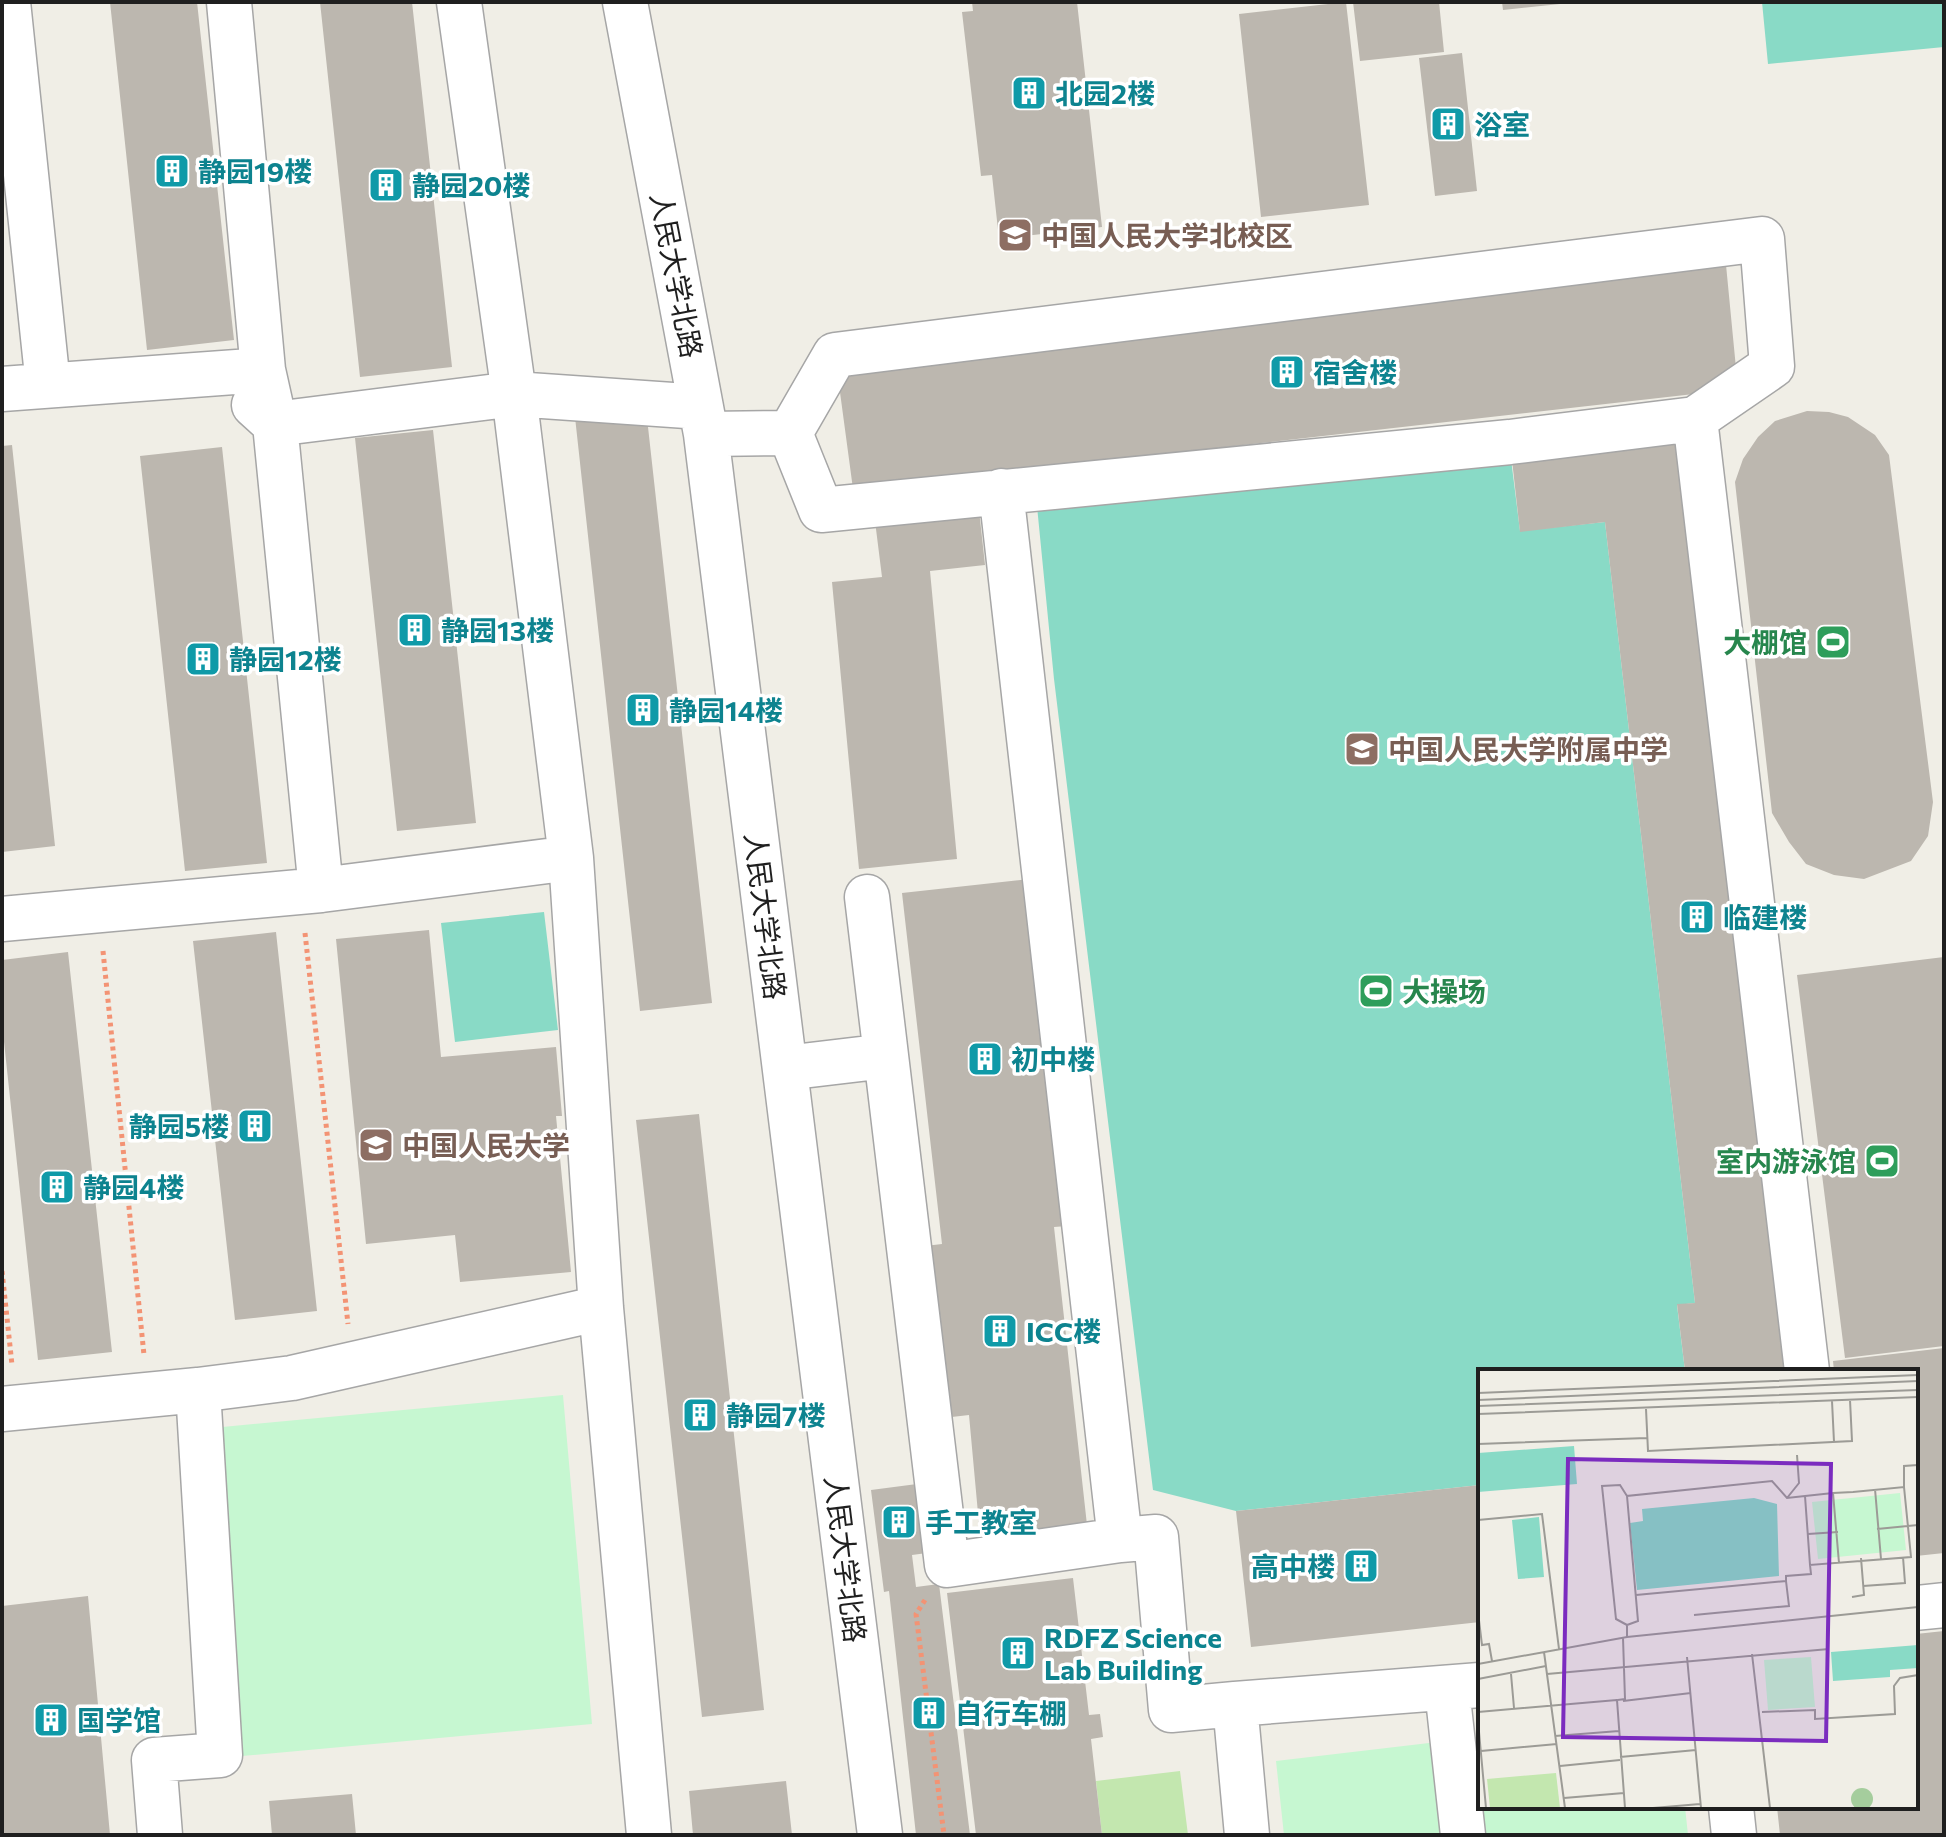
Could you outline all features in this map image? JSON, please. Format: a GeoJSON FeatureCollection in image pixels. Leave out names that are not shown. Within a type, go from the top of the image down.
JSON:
{"type":"FeatureCollection","features":[{"type":"Feature","properties":{"kind":"street"},"geometry":{"type":"LineString","coordinates":[[8,2],[48,385]]}},
{"type":"Feature","properties":{"kind":"street"},"geometry":{"type":"LineString","coordinates":[[229,2],[263,370],[275,424],[311,891]]}},
{"type":"Feature","properties":{"kind":"street"},"geometry":{"type":"LineString","coordinates":[[459,2],[514,394],[571,858],[601,1308],[649,1835]]}},
{"type":"Feature","properties":{"kind":"street","name":"人民大学北路"},"geometry":{"type":"LineString","coordinates":[[625,2],[704,421],[880,1835]]}},
{"type":"Feature","properties":{"kind":"street"},"geometry":{"type":"LineString","coordinates":[[1762,239],[1772,366],[1695,419],[1510,442],[821,510],[790,433],[835,355],[1762,239]]}},
{"type":"Feature","properties":{"kind":"street"},"geometry":{"type":"LineString","coordinates":[[2,389],[263,370]]}},
{"type":"Feature","properties":{"kind":"street"},"geometry":{"type":"LineString","coordinates":[[218,373],[275,424],[514,394],[790,433]]}},
{"type":"Feature","properties":{"kind":"street"},"geometry":{"type":"LineString","coordinates":[[1695,419],[1807,1369]]}},
{"type":"Feature","properties":{"kind":"street"},"geometry":{"type":"LineString","coordinates":[[1001,491],[1120,1540]]}},
{"type":"Feature","properties":{"kind":"street"},"geometry":{"type":"LineString","coordinates":[[2,919],[311,891],[571,858]]}},
{"type":"Feature","properties":{"kind":"street"},"geometry":{"type":"LineString","coordinates":[[867,897],[947,1565],[1156,1537],[1171,1710],[1464,1687],[1463,1835]]}},
{"type":"Feature","properties":{"kind":"street"},"geometry":{"type":"LineString","coordinates":[[785,1068],[886,1056]]}},
{"type":"Feature","properties":{"kind":"street"},"geometry":{"type":"LineString","coordinates":[[9,1408],[292,1378],[601,1308]]}},
{"type":"Feature","properties":{"kind":"street"},"geometry":{"type":"LineString","coordinates":[[160,1835],[154,1760],[220,1755],[198,1390]]}},
{"type":"Feature","properties":{"kind":"street"},"geometry":{"type":"LineString","coordinates":[[1918,1608],[1944,1605]]}},
{"type":"Feature","properties":{"kind":"street"},"geometry":{"type":"LineString","coordinates":[[1235,1704],[1247,1835]]}},
{"type":"Feature","properties":{"kind":"street"},"geometry":{"type":"LineString","coordinates":[[1731,1809],[1734,1835]]}},
{"type":"Feature","properties":{"kind":"path"},"geometry":{"type":"LineString","coordinates":[[311,891],[353,1365]]}},
{"type":"Feature","properties":{"kind":"path"},"geometry":{"type":"LineString","coordinates":[[98,910],[148,1395]]}},
{"type":"Feature","properties":{"kind":"path"},"geometry":{"type":"LineString","coordinates":[[2,1271],[9,1408]]}},
{"type":"Feature","properties":{"kind":"path"},"geometry":{"type":"LineString","coordinates":[[944,1835],[916,1614],[947,1565]]}},
{"type":"Feature","properties":{"kind":"green space"},"geometry":{"type":"Polygon","coordinates":[[[1762,2],[1944,2],[1944,47],[1768,64],[1762,2]]]}},
{"type":"Feature","properties":{"kind":"green space","name":"大操场"},"geometry":{"type":"Polygon","coordinates":[[[1509,443],[1520,531],[1605,522],[1695,1303],[1677,1305],[1685,1369],[1478,1369],[1478,1485],[1236,1511],[1153,1490],[1054,679],[1036,496],[1509,443]]]}},
{"type":"Feature","properties":{"kind":"green space"},"geometry":{"type":"Polygon","coordinates":[[[544,912],[558,1030],[455,1042],[441,923],[544,912]]]}},
{"type":"Feature","properties":{"kind":"green space"},"geometry":{"type":"Polygon","coordinates":[[[563,1395],[592,1724],[242,1756],[212,1428],[563,1395]]]}},
{"type":"Feature","properties":{"kind":"green space"},"geometry":{"type":"Polygon","coordinates":[[[1478,1737],[1478,1809],[1685,1809],[1688,1835],[1284,1835],[1276,1761],[1478,1737]]]}},
{"type":"Feature","properties":{"kind":"green space"},"geometry":{"type":"Polygon","coordinates":[[[1180,1771],[1188,1835],[1102,1835],[1096,1781],[1180,1771]]]}},
{"type":"Feature","properties":{"kind":"building","name":"静园19楼"},"geometry":{"type":"Polygon","coordinates":[[[110,2],[197,2],[234,340],[147,350],[110,2]]]}},
{"type":"Feature","properties":{"kind":"building","name":"静园20楼"},"geometry":{"type":"Polygon","coordinates":[[[320,2],[412,2],[452,367],[360,377],[320,2]]]}},
{"type":"Feature","properties":{"kind":"building","name":"北园2楼"},"geometry":{"type":"Polygon","coordinates":[[[972,2],[1077,2],[1102,227],[999,239],[992,175],[981,176],[962,12],[973,11],[972,2]]]}},
{"type":"Feature","properties":{"kind":"building"},"geometry":{"type":"Polygon","coordinates":[[[1346,2],[1369,205],[1261,217],[1239,14],[1346,2]]]}},
{"type":"Feature","properties":{"kind":"building"},"geometry":{"type":"Polygon","coordinates":[[[1353,2],[1439,2],[1444,52],[1360,61],[1353,2]]]}},
{"type":"Feature","properties":{"kind":"building"},"geometry":{"type":"Polygon","coordinates":[[[1502,2],[1560,2],[1560,4],[1503,10],[1502,2]]]}},
{"type":"Feature","properties":{"kind":"building","name":"浴室"},"geometry":{"type":"Polygon","coordinates":[[[1462,53],[1477,191],[1435,196],[1419,58],[1462,53]]]}},
{"type":"Feature","properties":{"kind":"building","name":"宿舍楼"},"geometry":{"type":"Polygon","coordinates":[[[1724,244],[1738,389],[853,489],[835,355],[1724,244]]]}},
{"type":"Feature","properties":{"kind":"building","name":"静园14楼"},"geometry":{"type":"Polygon","coordinates":[[[646,409],[712,1003],[640,1011],[575,417],[646,409]]]}},
{"type":"Feature","properties":{"kind":"building","name":"大棚馆"},"geometry":{"type":"Polygon","coordinates":[[[1807,411],[1848,417],[1875,435],[1889,455],[1933,802],[1928,836],[1911,861],[1864,879],[1834,875],[1806,864],[1772,813],[1735,482],[1743,459],[1758,437],[1775,421],[1807,411]]]}},
{"type":"Feature","properties":{"kind":"building","name":"临建楼"},"geometry":{"type":"Polygon","coordinates":[[[1686,422],[1796,1369],[1685,1369],[1677,1304],[1695,1303],[1605,522],[1520,532],[1510,442],[1686,422]]]}},
{"type":"Feature","properties":{"kind":"building","name":"静园13楼"},"geometry":{"type":"Polygon","coordinates":[[[433,430],[476,823],[397,831],[355,438],[433,430]]]}},
{"type":"Feature","properties":{"kind":"building"},"geometry":{"type":"Polygon","coordinates":[[[12,445],[55,846],[2,852],[2,446],[12,445]]]}},
{"type":"Feature","properties":{"kind":"building","name":"静园12楼"},"geometry":{"type":"Polygon","coordinates":[[[222,447],[267,863],[185,871],[140,456],[222,447]]]}},
{"type":"Feature","properties":{"kind":"building"},"geometry":{"type":"Polygon","coordinates":[[[978,501],[985,565],[930,571],[957,859],[859,869],[832,582],[882,577],[874,513],[978,501]]]}},
{"type":"Feature","properties":{"kind":"building"},"geometry":{"type":"Polygon","coordinates":[[[1030,879],[1067,1226],[1054,1227],[1087,1525],[980,1535],[969,1415],[943,1418],[925,1246],[942,1244],[902,893],[1030,879]]]}},
{"type":"Feature","properties":{"kind":"building"},"geometry":{"type":"Polygon","coordinates":[[[429,930],[441,1057],[556,1047],[562,1116],[556,1116],[571,1272],[460,1282],[455,1235],[366,1244],[336,939],[429,930]]]}},
{"type":"Feature","properties":{"kind":"building","name":"静园5楼"},"geometry":{"type":"Polygon","coordinates":[[[276,932],[317,1311],[235,1320],[193,941],[276,932]]]}},
{"type":"Feature","properties":{"kind":"building","name":"静园4楼"},"geometry":{"type":"Polygon","coordinates":[[[68,952],[112,1352],[38,1360],[2,1023],[2,960],[68,952]]]}},
{"type":"Feature","properties":{"kind":"building","name":"室内游泳馆"},"geometry":{"type":"Polygon","coordinates":[[[1944,957],[1944,1346],[1845,1358],[1797,975],[1944,957]]]}},
{"type":"Feature","properties":{"kind":"building","name":"静园7楼"},"geometry":{"type":"Polygon","coordinates":[[[699,1114],[764,1710],[702,1717],[636,1120],[699,1114]]]}},
{"type":"Feature","properties":{"kind":"building"},"geometry":{"type":"Polygon","coordinates":[[[1944,1348],[1944,1553],[1918,1556],[1918,1369],[1834,1369],[1833,1361],[1944,1348]]]}},
{"type":"Feature","properties":{"kind":"building","name":"自行车棚"},"geometry":{"type":"Polygon","coordinates":[[[917,1484],[927,1553],[912,1555],[916,1587],[939,1584],[970,1835],[916,1835],[889,1591],[884,1592],[871,1490],[917,1484]]]}},
{"type":"Feature","properties":{"kind":"building","name":"高中楼"},"geometry":{"type":"Polygon","coordinates":[[[1478,1485],[1478,1622],[1251,1647],[1236,1511],[1478,1485]]]}},
{"type":"Feature","properties":{"kind":"building","name":"RDFZ Science Lab Building"},"geometry":{"type":"Polygon","coordinates":[[[1073,1578],[1089,1715],[1100,1714],[1103,1737],[1091,1739],[1102,1835],[976,1835],[947,1593],[1073,1578]]]}},
{"type":"Feature","properties":{"kind":"building","name":"国学馆"},"geometry":{"type":"Polygon","coordinates":[[[88,1596],[110,1835],[2,1835],[2,1606],[88,1596]]]}},
{"type":"Feature","properties":{"kind":"building"},"geometry":{"type":"Polygon","coordinates":[[[1944,1631],[1944,1835],[1780,1835],[1777,1809],[1918,1809],[1918,1634],[1944,1631]]]}},
{"type":"Feature","properties":{"kind":"building"},"geometry":{"type":"Polygon","coordinates":[[[786,1781],[792,1835],[693,1835],[689,1791],[786,1781]]]}},
{"type":"Feature","properties":{"kind":"building"},"geometry":{"type":"Polygon","coordinates":[[[352,1794],[356,1835],[272,1835],[269,1801],[352,1794]]]}},
{"type":"Feature","properties":{"kind":"place","name":"北园2楼"},"geometry":{"type":"Point","coordinates":[1029,93]}},
{"type":"Feature","properties":{"kind":"place","name":"浴室"},"geometry":{"type":"Point","coordinates":[1448,124]}},
{"type":"Feature","properties":{"kind":"place","name":"静园19楼"},"geometry":{"type":"Point","coordinates":[172,171]}},
{"type":"Feature","properties":{"kind":"place","name":"静园20楼"},"geometry":{"type":"Point","coordinates":[386,185]}},
{"type":"Feature","properties":{"kind":"place","name":"中国人民大学北校区"},"geometry":{"type":"Point","coordinates":[1015,235]}},
{"type":"Feature","properties":{"kind":"place","name":"宿舍楼"},"geometry":{"type":"Point","coordinates":[1287,372]}},
{"type":"Feature","properties":{"kind":"place","name":"静园13楼"},"geometry":{"type":"Point","coordinates":[415,630]}},
{"type":"Feature","properties":{"kind":"place","name":"大棚馆"},"geometry":{"type":"Point","coordinates":[1833,642]}},
{"type":"Feature","properties":{"kind":"place","name":"静园12楼"},"geometry":{"type":"Point","coordinates":[203,659]}},
{"type":"Feature","properties":{"kind":"place","name":"静园14楼"},"geometry":{"type":"Point","coordinates":[643,710]}},
{"type":"Feature","properties":{"kind":"place","name":"中国人民大学附属中学"},"geometry":{"type":"Point","coordinates":[1362,749]}},
{"type":"Feature","properties":{"kind":"place","name":"临建楼"},"geometry":{"type":"Point","coordinates":[1697,917]}},
{"type":"Feature","properties":{"kind":"place","name":"大操场"},"geometry":{"type":"Point","coordinates":[1376,991]}},
{"type":"Feature","properties":{"kind":"place","name":"初中楼"},"geometry":{"type":"Point","coordinates":[985,1059]}},
{"type":"Feature","properties":{"kind":"place","name":"静园5楼"},"geometry":{"type":"Point","coordinates":[255,1126]}},
{"type":"Feature","properties":{"kind":"place","name":"中国人民大学"},"geometry":{"type":"Point","coordinates":[376,1145]}},
{"type":"Feature","properties":{"kind":"place","name":"室内游泳馆"},"geometry":{"type":"Point","coordinates":[1882,1161]}},
{"type":"Feature","properties":{"kind":"place","name":"静园4楼"},"geometry":{"type":"Point","coordinates":[57,1187]}},
{"type":"Feature","properties":{"kind":"place","name":"ICC楼"},"geometry":{"type":"Point","coordinates":[1000,1331]}},
{"type":"Feature","properties":{"kind":"place","name":"静园7楼"},"geometry":{"type":"Point","coordinates":[700,1415]}},
{"type":"Feature","properties":{"kind":"place","name":"手工教室"},"geometry":{"type":"Point","coordinates":[899,1522]}},
{"type":"Feature","properties":{"kind":"place","name":"高中楼"},"geometry":{"type":"Point","coordinates":[1361,1566]}},
{"type":"Feature","properties":{"kind":"place","name":"RDFZ Science Lab Building"},"geometry":{"type":"Point","coordinates":[1018,1653]}},
{"type":"Feature","properties":{"kind":"place","name":"自行车棚"},"geometry":{"type":"Point","coordinates":[929,1713]}},
{"type":"Feature","properties":{"kind":"place","name":"国学馆"},"geometry":{"type":"Point","coordinates":[51,1720]}}]}
